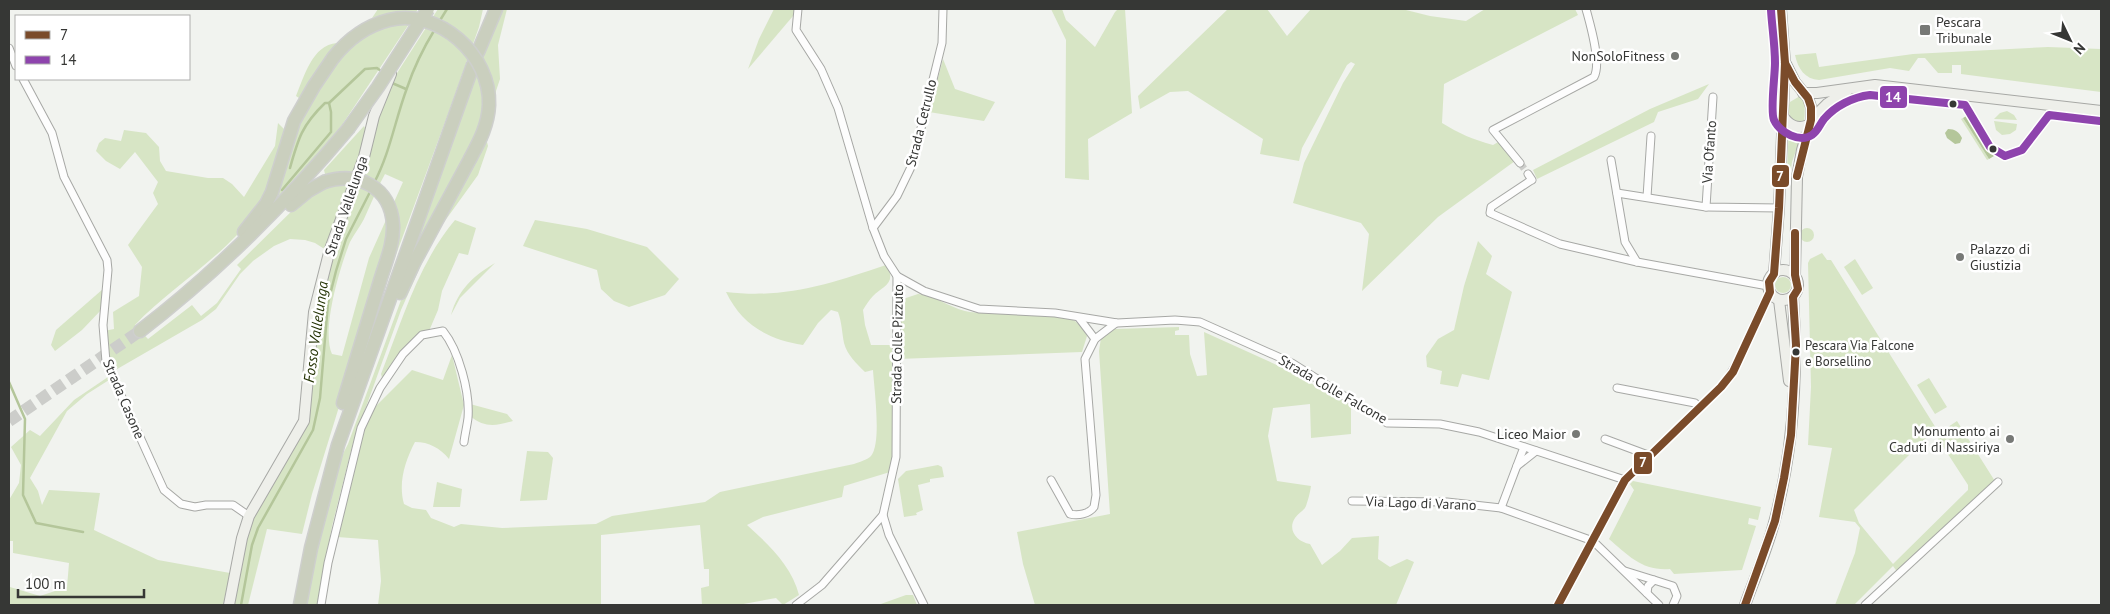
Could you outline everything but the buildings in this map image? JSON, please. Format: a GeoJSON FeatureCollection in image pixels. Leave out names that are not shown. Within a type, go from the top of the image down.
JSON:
{"type":"FeatureCollection","features":[{"type":"Feature","properties":{"kind":"highway"},"geometry":{"type":"LineString","coordinates":[[140,331],[190,292],[232,254],[307,177],[348,129],[378,87],[428,9]]}},
{"type":"Feature","properties":{"kind":"highway"},"geometry":{"type":"LineString","coordinates":[[487,9],[479,49],[496,9]]}},
{"type":"Feature","properties":{"kind":"highway"},"geometry":{"type":"LineString","coordinates":[[232,254],[234,244],[254,221],[272,192],[294,121],[333,58],[354,36],[365,29],[389,20],[406,19],[431,23],[455,36],[478,62],[489,98],[485,129],[411,269],[394,310],[383,316]]}},
{"type":"Feature","properties":{"kind":"highway"},"geometry":{"type":"LineString","coordinates":[[300,605],[310,548],[338,445],[473,65]]}},
{"type":"Feature","properties":{"kind":"highway"},"geometry":{"type":"LineString","coordinates":[[254,233],[268,228],[308,191],[324,182],[343,178],[359,180],[374,188],[387,202],[391,216],[392,235],[380,281],[333,435],[338,445]]}},
{"type":"Feature","properties":{"kind":"street","name":"Strada Vallelunga"},"geometry":{"type":"LineString","coordinates":[[229,605],[242,538],[249,516],[304,421],[314,312],[330,249],[364,157],[377,108],[420,9]]}},
{"type":"Feature","properties":{"kind":"street","name":"Strada Colle Pizzuto"},"geometry":{"type":"LineString","coordinates":[[796,605],[809,596],[836,570],[883,515],[896,457],[897,276],[884,256],[873,228],[838,108],[821,69],[796,30],[798,9]]}},
{"type":"Feature","properties":{"kind":"street","name":"Strada Cetrullo"},"geometry":{"type":"LineString","coordinates":[[873,228],[897,196],[912,164],[942,43],[943,9]]}},
{"type":"Feature","properties":{"kind":"street"},"geometry":{"type":"LineString","coordinates":[[1520,163],[1493,130],[1594,77],[1597,68],[1595,51],[1586,9]]}},
{"type":"Feature","properties":{"kind":"street"},"geometry":{"type":"LineString","coordinates":[[1558,605],[1625,480],[1733,372],[1767,293],[1769,282],[1774,274],[1779,208],[1785,63],[1781,9]]}},
{"type":"Feature","properties":{"kind":"street"},"geometry":{"type":"LineString","coordinates":[[9,48],[15,63]]}},
{"type":"Feature","properties":{"kind":"street"},"geometry":{"type":"LineString","coordinates":[[1785,63],[1802,92],[1808,98],[1811,107],[1810,123],[1797,177],[1794,275]]}},
{"type":"Feature","properties":{"kind":"street","name":"Strada Casone"},"geometry":{"type":"LineString","coordinates":[[24,80],[52,133],[64,177],[107,260],[108,270],[103,325],[106,362],[164,490],[182,504],[195,507],[233,505],[249,516]]}},
{"type":"Feature","properties":{"kind":"street"},"geometry":{"type":"LineString","coordinates":[[1784,104],[1792,94],[1802,92],[1817,93],[1870,84],[2101,111]]}},
{"type":"Feature","properties":{"kind":"street"},"geometry":{"type":"LineString","coordinates":[[1783,116],[1786,121],[1796,127],[1804,128],[1827,104],[1854,87]]}},
{"type":"Feature","properties":{"kind":"street","name":"Via Ofanto"},"geometry":{"type":"LineString","coordinates":[[1706,206],[1713,97]]}},
{"type":"Feature","properties":{"kind":"street"},"geometry":{"type":"LineString","coordinates":[[1648,197],[1651,136]]}},
{"type":"Feature","properties":{"kind":"street"},"geometry":{"type":"LineString","coordinates":[[1611,160],[1625,242],[1637,262]]}},
{"type":"Feature","properties":{"kind":"street"},"geometry":{"type":"LineString","coordinates":[[1530,177],[1491,207],[1490,213],[1560,244],[1637,262],[1754,284],[1767,293]]}},
{"type":"Feature","properties":{"kind":"street"},"geometry":{"type":"LineString","coordinates":[[1616,193],[1706,206],[1779,208]]}},
{"type":"Feature","properties":{"kind":"street"},"geometry":{"type":"LineString","coordinates":[[1745,605],[1775,521],[1784,478],[1792,420],[1796,345],[1793,297],[1798,289],[1797,279],[1787,270],[1774,274]]}},
{"type":"Feature","properties":{"kind":"street","name":"Strada Colle Falcone"},"geometry":{"type":"LineString","coordinates":[[897,276],[924,291],[978,308],[1056,313],[1117,323],[1175,320],[1200,322],[1292,362],[1387,423],[1440,424],[1479,432],[1625,480]]}},
{"type":"Feature","properties":{"kind":"street"},"geometry":{"type":"LineString","coordinates":[[1754,284],[1779,300],[1793,297]]}},
{"type":"Feature","properties":{"kind":"street"},"geometry":{"type":"LineString","coordinates":[[1779,300],[1786,345],[1792,420]]}},
{"type":"Feature","properties":{"kind":"street"},"geometry":{"type":"LineString","coordinates":[[1079,318],[1095,339]]}},
{"type":"Feature","properties":{"kind":"street"},"geometry":{"type":"LineString","coordinates":[[1051,480],[1070,514],[1084,513],[1094,507],[1096,495],[1085,359],[1095,339],[1117,323]]}},
{"type":"Feature","properties":{"kind":"street"},"geometry":{"type":"LineString","coordinates":[[321,605],[328,563],[361,428],[388,375],[403,354],[422,335],[443,331],[452,342],[461,366],[467,403],[468,417],[464,442]]}},
{"type":"Feature","properties":{"kind":"street"},"geometry":{"type":"LineString","coordinates":[[1617,388],[1695,403],[1699,407]]}},
{"type":"Feature","properties":{"kind":"street"},"geometry":{"type":"LineString","coordinates":[[1605,439],[1648,456]]}},
{"type":"Feature","properties":{"kind":"street"},"geometry":{"type":"LineString","coordinates":[[1501,508],[1524,447]]}},
{"type":"Feature","properties":{"kind":"street"},"geometry":{"type":"LineString","coordinates":[[1517,466],[1536,451]]}},
{"type":"Feature","properties":{"kind":"street"},"geometry":{"type":"LineString","coordinates":[[1865,605],[1998,482]]}},
{"type":"Feature","properties":{"kind":"street","name":"Via Lago di Varano"},"geometry":{"type":"LineString","coordinates":[[1352,501],[1447,502],[1501,508],[1592,541],[1659,605]]}},
{"type":"Feature","properties":{"kind":"street"},"geometry":{"type":"LineString","coordinates":[[883,515],[889,535],[924,605]]}},
{"type":"Feature","properties":{"kind":"street","name":"Via Lago di Varano"},"geometry":{"type":"LineString","coordinates":[[1623,570],[1673,586],[1678,596],[1673,605]]}},
{"type":"Feature","properties":{"kind":"street"},"geometry":{"type":"LineString","coordinates":[[1647,592],[1648,586],[1654,580]]}},
{"type":"Feature","properties":{"kind":"street"},"geometry":{"type":"LineString","coordinates":[[809,596],[812,605]]}},
{"type":"Feature","properties":{"kind":"shaded area"},"geometry":{"type":"Polygon","coordinates":[[[378,9],[418,9],[416,12],[398,12],[372,18],[378,9]]]}},
{"type":"Feature","properties":{"kind":"shaded area"},"geometry":{"type":"Polygon","coordinates":[[[438,9],[483,9],[479,27],[390,271],[382,268],[312,494],[302,534],[267,529],[248,605],[233,605],[245,538],[251,520],[307,421],[316,319],[335,240],[383,95],[438,9]],[[385,174],[364,219],[350,242],[341,267],[330,315],[329,343],[332,354],[342,356],[369,258],[403,182],[385,174]]]}},
{"type":"Feature","properties":{"kind":"shaded area"},"geometry":{"type":"Polygon","coordinates":[[[499,9],[507,9],[498,45],[500,79],[496,91],[495,111],[487,142],[488,146],[478,175],[434,236],[401,310],[353,443],[332,526],[317,605],[305,605],[316,544],[332,482],[348,444],[408,281],[421,237],[412,251],[499,9]]]}},
{"type":"Feature","properties":{"kind":"shaded area"},"geometry":{"type":"Polygon","coordinates":[[[774,9],[795,9],[793,16],[748,69],[759,39],[774,9]]]}},
{"type":"Feature","properties":{"kind":"shaded area"},"geometry":{"type":"Polygon","coordinates":[[[1051,9],[1062,9],[1066,20],[1095,47],[1115,12],[1118,9],[1125,9],[1132,113],[1088,139],[1089,180],[1065,178],[1066,40],[1051,9]]]}},
{"type":"Feature","properties":{"kind":"shaded area"},"geometry":{"type":"Polygon","coordinates":[[[1228,9],[1267,9],[1287,36],[1311,9],[1402,9],[1430,16],[1466,21],[1485,9],[1575,9],[1578,15],[1444,84],[1442,123],[1466,136],[1486,143],[1493,145],[1500,141],[1515,161],[1438,217],[1362,291],[1369,234],[1361,223],[1293,203],[1304,163],[1343,83],[1355,64],[1351,62],[1347,65],[1302,148],[1299,161],[1260,154],[1263,139],[1188,91],[1170,92],[1140,109],[1138,96],[1228,9]]]}},
{"type":"Feature","properties":{"kind":"shaded area"},"geometry":{"type":"Polygon","coordinates":[[[409,24],[342,125],[299,177],[274,200],[303,113],[347,49],[367,33],[387,26],[409,24]]]}},
{"type":"Feature","properties":{"kind":"shaded area"},"geometry":{"type":"Polygon","coordinates":[[[337,43],[299,98],[296,96],[306,71],[315,56],[321,49],[337,43]]]}},
{"type":"Feature","properties":{"kind":"shaded area"},"geometry":{"type":"Polygon","coordinates":[[[2048,47],[2101,49],[2101,92],[1961,74],[1961,65],[1952,65],[1952,73],[1938,73],[1925,58],[1918,58],[1909,71],[1890,68],[1819,80],[1810,78],[1803,72],[1798,65],[1795,55],[1816,53],[1819,67],[1913,54],[2048,47]]]}},
{"type":"Feature","properties":{"kind":"shaded area"},"geometry":{"type":"Polygon","coordinates":[[[943,59],[955,89],[995,102],[984,121],[929,112],[943,59]]]}},
{"type":"Feature","properties":{"kind":"shaded area"},"geometry":{"type":"Polygon","coordinates":[[[1709,84],[1698,99],[1658,112],[1654,122],[1537,179],[1533,170],[1650,109],[1709,84]]]}},
{"type":"Feature","properties":{"kind":"shaded area"},"geometry":{"type":"Polygon","coordinates":[[[1800,96],[1804,105],[1804,122],[1796,121],[1789,114],[1790,102],[1800,96]]]}},
{"type":"Feature","properties":{"kind":"shaded area"},"geometry":{"type":"Polygon","coordinates":[[[2007,111],[2014,115],[2017,120],[1994,119],[2000,113],[2007,111]]]}},
{"type":"Feature","properties":{"kind":"shaded area"},"geometry":{"type":"Polygon","coordinates":[[[1968,115],[1994,156],[1989,159],[1963,118],[1968,115]]]}},
{"type":"Feature","properties":{"kind":"shaded area"},"geometry":{"type":"Polygon","coordinates":[[[1963,118],[1989,159],[1987,160],[1961,119],[1963,118]]]}},
{"type":"Feature","properties":{"kind":"shaded area"},"geometry":{"type":"Polygon","coordinates":[[[1994,121],[2017,124],[2016,130],[2010,134],[2002,135],[1996,130],[1994,121]]]}},
{"type":"Feature","properties":{"kind":"shaded area"},"geometry":{"type":"Polygon","coordinates":[[[278,123],[284,129],[276,167],[269,189],[258,209],[243,228],[208,262],[135,325],[148,339],[192,305],[201,316],[217,303],[241,269],[237,265],[305,198],[326,187],[349,184],[326,250],[315,243],[305,240],[290,239],[274,246],[253,261],[240,274],[216,309],[202,320],[112,372],[107,358],[104,331],[114,329],[113,312],[139,296],[142,267],[128,245],[158,204],[153,193],[158,182],[135,152],[120,169],[106,161],[96,151],[99,143],[105,138],[121,141],[124,130],[146,133],[159,147],[160,161],[166,171],[208,178],[223,178],[232,184],[244,197],[275,146],[278,123]]]}},
{"type":"Feature","properties":{"kind":"shaded area"},"geometry":{"type":"Polygon","coordinates":[[[1789,124],[1803,130],[1792,162],[1790,177],[1787,169],[1789,124]]]}},
{"type":"Feature","properties":{"kind":"shaded area"},"geometry":{"type":"Polygon","coordinates":[[[364,126],[367,132],[355,171],[325,174],[324,170],[364,126]]]}},
{"type":"Feature","properties":{"kind":"shaded area"},"geometry":{"type":"Polygon","coordinates":[[[1948,129],[1955,130],[1960,134],[1962,138],[1960,143],[1955,144],[1947,138],[1945,133],[1948,129]]]}},
{"type":"Feature","properties":{"kind":"shaded area"},"geometry":{"type":"Polygon","coordinates":[[[455,220],[476,228],[468,255],[459,253],[442,291],[438,310],[429,331],[414,341],[383,381],[381,374],[412,294],[431,255],[455,220]]]}},
{"type":"Feature","properties":{"kind":"shaded area"},"geometry":{"type":"Polygon","coordinates":[[[535,220],[587,229],[647,247],[679,279],[665,295],[629,307],[614,301],[601,289],[597,270],[523,246],[535,220]]]}},
{"type":"Feature","properties":{"kind":"shaded area"},"geometry":{"type":"Polygon","coordinates":[[[1804,228],[1810,228],[1814,235],[1810,242],[1804,242],[1800,238],[1800,232],[1804,228]]]}},
{"type":"Feature","properties":{"kind":"shaded area"},"geometry":{"type":"Polygon","coordinates":[[[1478,241],[1492,256],[1486,274],[1512,292],[1489,380],[1462,374],[1458,387],[1440,384],[1442,371],[1427,367],[1426,356],[1438,339],[1454,330],[1464,286],[1478,241]]]}},
{"type":"Feature","properties":{"kind":"shaded area"},"geometry":{"type":"Polygon","coordinates":[[[1822,253],[1827,260],[1831,260],[1939,433],[1957,421],[1998,486],[1898,573],[1893,566],[1854,605],[1835,605],[1855,553],[1860,528],[1855,522],[1819,517],[1832,448],[1808,445],[1811,387],[1808,263],[1810,259],[1822,253]],[[1933,431],[1854,510],[1859,523],[1893,564],[1968,490],[1968,485],[1933,431]]]}},
{"type":"Feature","properties":{"kind":"shaded area"},"geometry":{"type":"Polygon","coordinates":[[[1855,259],[1873,288],[1862,295],[1844,267],[1855,259]]]}},
{"type":"Feature","properties":{"kind":"shaded area"},"geometry":{"type":"Polygon","coordinates":[[[495,263],[460,298],[451,315],[458,298],[467,284],[495,263]]]}},
{"type":"Feature","properties":{"kind":"shaded area"},"geometry":{"type":"Polygon","coordinates":[[[886,265],[890,280],[863,310],[871,345],[896,345],[894,457],[890,472],[844,486],[842,497],[763,517],[747,525],[778,556],[796,584],[799,595],[783,605],[776,598],[738,605],[702,605],[701,588],[709,586],[709,569],[704,569],[700,525],[601,535],[601,605],[378,605],[381,581],[378,540],[337,537],[365,426],[375,407],[412,370],[443,380],[452,355],[464,405],[449,459],[434,446],[415,442],[403,472],[402,496],[404,504],[412,508],[426,510],[431,518],[454,527],[461,524],[502,528],[596,524],[612,516],[705,502],[720,492],[854,464],[865,460],[871,456],[876,440],[877,428],[873,370],[865,372],[847,351],[838,312],[831,310],[818,323],[803,345],[778,339],[757,329],[732,304],[726,292],[748,294],[788,292],[826,284],[886,265]]]}},
{"type":"Feature","properties":{"kind":"shaded area"},"geometry":{"type":"Polygon","coordinates":[[[1783,277],[1789,279],[1791,285],[1789,291],[1783,293],[1777,291],[1775,285],[1777,279],[1783,277]]]}},
{"type":"Feature","properties":{"kind":"shaded area"},"geometry":{"type":"Polygon","coordinates":[[[103,289],[102,309],[82,330],[55,351],[51,345],[56,330],[103,289]]]}},
{"type":"Feature","properties":{"kind":"shaded area"},"geometry":{"type":"Polygon","coordinates":[[[918,294],[965,311],[976,313],[1039,314],[1066,317],[1075,321],[1087,336],[1082,352],[898,359],[899,304],[906,298],[918,294]]]}},
{"type":"Feature","properties":{"kind":"shaded area"},"geometry":{"type":"Polygon","coordinates":[[[1179,327],[1179,330],[1175,331],[1175,335],[1189,335],[1190,354],[1197,376],[1207,375],[1204,332],[1279,366],[1351,405],[1351,434],[1311,438],[1310,404],[1273,408],[1268,436],[1277,481],[1311,486],[1306,506],[1295,518],[1292,527],[1297,538],[1310,544],[1322,565],[1340,551],[1352,538],[1379,536],[1378,559],[1390,567],[1407,559],[1414,562],[1396,605],[1035,605],[1023,564],[1017,532],[1110,514],[1099,351],[1101,338],[1115,329],[1179,327]]]}},
{"type":"Feature","properties":{"kind":"shaded area"},"geometry":{"type":"Polygon","coordinates":[[[108,377],[109,380],[87,394],[67,411],[30,478],[38,491],[42,505],[49,490],[100,493],[94,530],[158,560],[230,573],[223,605],[9,605],[10,587],[40,596],[67,587],[69,563],[13,553],[13,541],[9,541],[9,500],[19,483],[21,465],[11,447],[30,430],[40,436],[74,400],[108,377]]]}},
{"type":"Feature","properties":{"kind":"shaded area"},"geometry":{"type":"Polygon","coordinates":[[[1929,378],[1947,407],[1935,414],[1917,385],[1929,378]]]}},
{"type":"Feature","properties":{"kind":"shaded area"},"geometry":{"type":"Polygon","coordinates":[[[470,404],[507,414],[513,421],[495,425],[481,423],[470,416],[470,404]]]}},
{"type":"Feature","properties":{"kind":"shaded area"},"geometry":{"type":"Polygon","coordinates":[[[527,451],[548,452],[553,458],[547,500],[520,501],[527,451]]]}},
{"type":"Feature","properties":{"kind":"shaded area"},"geometry":{"type":"Polygon","coordinates":[[[938,465],[942,467],[944,477],[930,479],[930,482],[918,485],[923,510],[916,513],[917,515],[904,517],[898,479],[906,471],[938,465]]]}},
{"type":"Feature","properties":{"kind":"shaded area"},"geometry":{"type":"Polygon","coordinates":[[[1633,481],[1761,507],[1758,520],[1749,518],[1748,524],[1756,526],[1742,570],[1674,574],[1670,569],[1651,568],[1644,565],[1623,551],[1609,539],[1634,490],[1630,484],[1633,481]]]}},
{"type":"Feature","properties":{"kind":"shaded area"},"geometry":{"type":"Polygon","coordinates":[[[437,482],[462,489],[460,507],[433,507],[437,482]]]}},
{"type":"Feature","properties":{"kind":"shaded area"},"geometry":{"type":"Polygon","coordinates":[[[906,595],[913,595],[917,605],[878,605],[906,595]]]}},
{"type":"Feature","properties":{"kind":"waterway","name":"Fosso Vallelunga"},"geometry":{"type":"LineString","coordinates":[[439,22],[447,9]]}},
{"type":"Feature","properties":{"kind":"waterway","name":"Fosso Vallelunga"},"geometry":{"type":"LineString","coordinates":[[374,183],[380,172],[413,72],[435,29]]}},
{"type":"Feature","properties":{"kind":"waterway"},"geometry":{"type":"LineString","coordinates":[[290,168],[302,133],[317,111],[325,103],[329,103],[365,69],[377,68],[381,71]]}},
{"type":"Feature","properties":{"kind":"waterway"},"geometry":{"type":"LineString","coordinates":[[392,83],[406,89]]}},
{"type":"Feature","properties":{"kind":"waterway"},"geometry":{"type":"LineString","coordinates":[[282,190],[331,132],[329,103]]}},
{"type":"Feature","properties":{"kind":"waterway","name":"Fosso Vallelunga"},"geometry":{"type":"LineString","coordinates":[[241,605],[252,545],[258,528],[313,430],[320,398],[328,303],[346,239],[371,190]]}},
{"type":"Feature","properties":{"kind":"waterway"},"geometry":{"type":"LineString","coordinates":[[9,382],[25,419],[23,495],[36,523],[83,532]]}},
{"type":"Feature","properties":{"kind":"tunnel"},"geometry":{"type":"LineString","coordinates":[[1520,163],[1528,174]]}},
{"type":"Feature","properties":{"kind":"tunnel"},"geometry":{"type":"LineString","coordinates":[[9,421],[140,331]]}},
{"type":"Feature","properties":{"kind":"transit line","name":"7"},"geometry":{"type":"LineString","coordinates":[[1558,605],[1625,480],[1721,387],[1733,372],[1770,292],[1769,282],[1774,274],[1779,208],[1785,63],[1781,9]]}},
{"type":"Feature","properties":{"kind":"transit line","name":"14"},"geometry":{"type":"LineString","coordinates":[[1771,10],[1775,50],[1773,116],[1777,125],[1785,133],[1796,137],[1802,138],[1812,135],[1828,114],[1839,106],[1857,98],[1870,95],[1965,105],[1990,147],[2005,156],[2022,150],[2049,115],[2100,121]]}},
{"type":"Feature","properties":{"kind":"transit line","name":"7"},"geometry":{"type":"LineString","coordinates":[[1785,63],[1795,82],[1808,98],[1811,107],[1811,120],[1797,176]]}},
{"type":"Feature","properties":{"kind":"transit line","name":"7"},"geometry":{"type":"LineString","coordinates":[[1745,605],[1775,521],[1791,435],[1796,345],[1793,297],[1798,289],[1795,275],[1795,233]]}},
{"type":"Feature","properties":{"kind":"place","name":"Pescara Tribunale"},"geometry":{"type":"Point","coordinates":[1925,30]}},
{"type":"Feature","properties":{"kind":"place","name":"NonSoloFitness"},"geometry":{"type":"Point","coordinates":[1675,56]}},
{"type":"Feature","properties":{"kind":"place","name":"Palazzo di Giustizia"},"geometry":{"type":"Point","coordinates":[1960,257]}},
{"type":"Feature","properties":{"kind":"place","name":"Pescara Via Falcone e Borsellino"},"geometry":{"type":"Point","coordinates":[1796,352]}},
{"type":"Feature","properties":{"kind":"place","name":"Liceo Maior"},"geometry":{"type":"Point","coordinates":[1576,434]}},
{"type":"Feature","properties":{"kind":"place","name":"Monumento ai Caduti di Nassiriya"},"geometry":{"type":"Point","coordinates":[2010,439]}}]}
